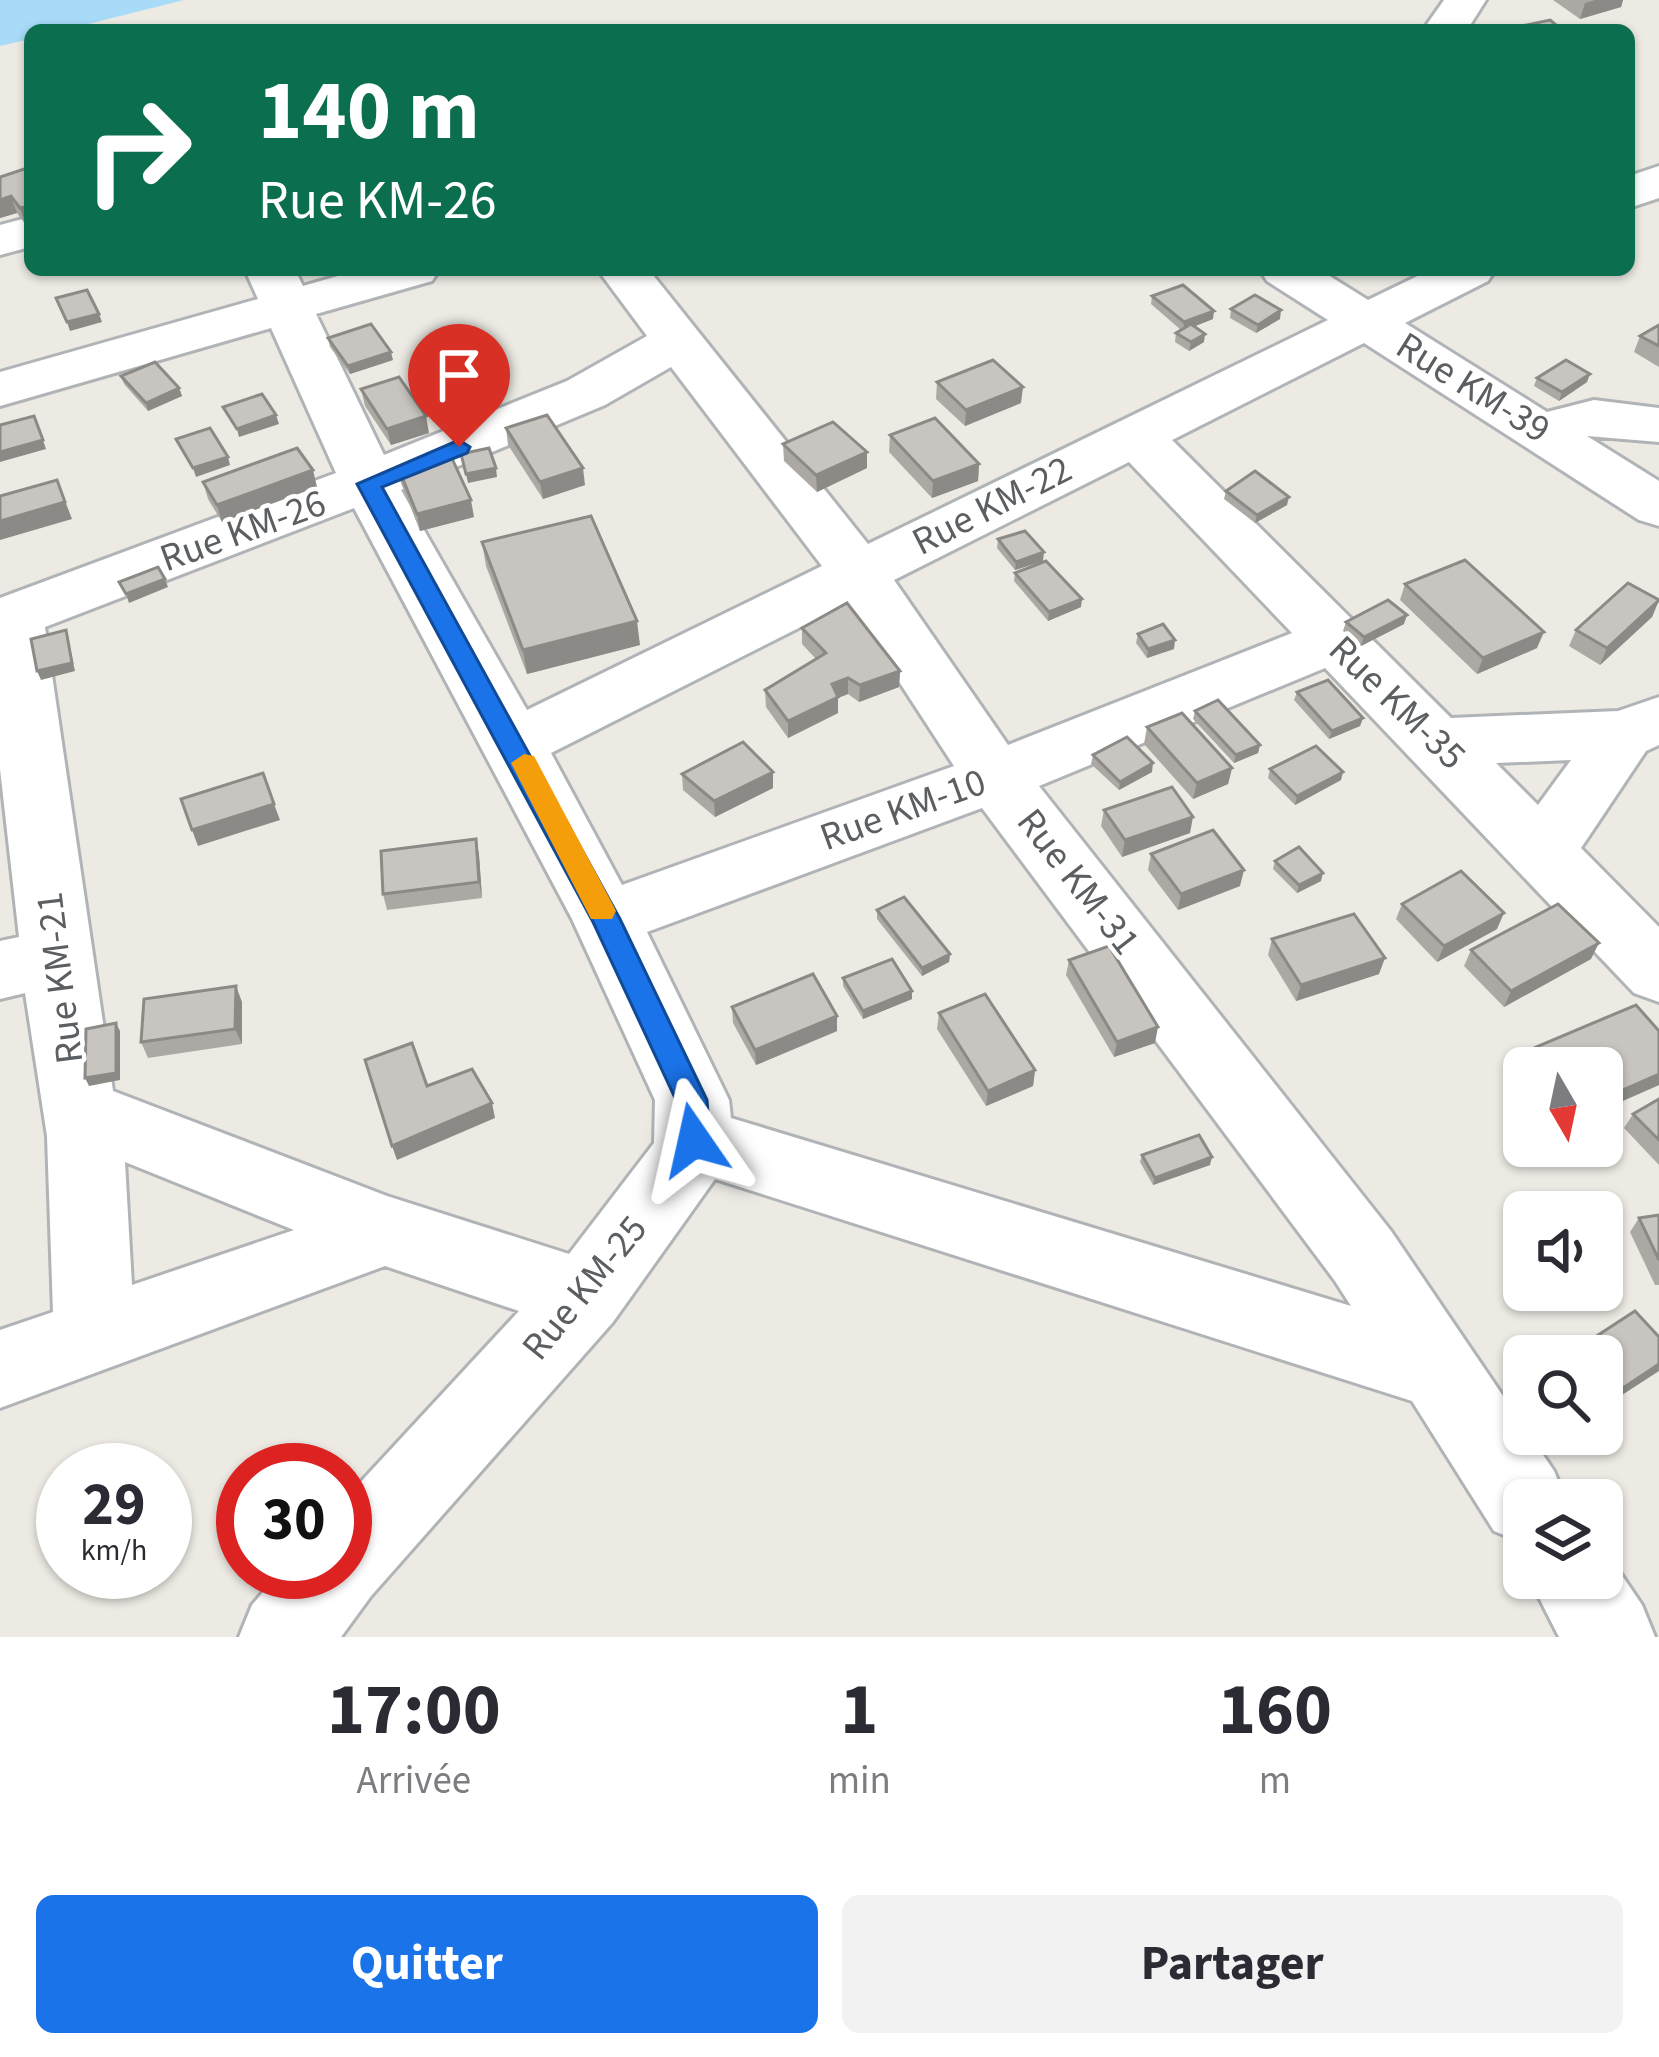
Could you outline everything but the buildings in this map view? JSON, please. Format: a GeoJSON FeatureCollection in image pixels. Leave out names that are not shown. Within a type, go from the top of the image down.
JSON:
{"type":"FeatureCollection","features":[{"type":"Feature","properties":{"kind":"street"},"geometry":{"type":"LineString","coordinates":[[0,389],[279,287],[366,276]]}},
{"type":"Feature","properties":{"kind":"street","name":"Rue KM-31"},"geometry":{"type":"LineString","coordinates":[[628,276],[859,572],[995,777],[1280,1143],[1444,1373],[1510,1479]]}},
{"type":"Feature","properties":{"kind":"street","name":"Rue KM-39"},"geometry":{"type":"LineString","coordinates":[[1295,276],[1659,507]]}},
{"type":"Feature","properties":{"kind":"street","name":"Rue KM-22"},"geometry":{"type":"LineString","coordinates":[[514,744],[1458,276]]}},
{"type":"Feature","properties":{"kind":"street"},"geometry":{"type":"LineString","coordinates":[[279,287],[369,484],[606,919],[692,1100],[694,1140],[1444,1373]]}},
{"type":"Feature","properties":{"kind":"street","name":"Rue KM-26"},"geometry":{"type":"LineString","coordinates":[[7,619],[369,484],[586,393],[678,341]]}},
{"type":"Feature","properties":{"kind":"street"},"geometry":{"type":"LineString","coordinates":[[1544,430],[1594,417],[1659,425]]}},
{"type":"Feature","properties":{"kind":"street","name":"Rue KM-35"},"geometry":{"type":"LineString","coordinates":[[1134,434],[1659,973]]}},
{"type":"Feature","properties":{"kind":"street","name":"Rue KM-21"},"geometry":{"type":"LineString","coordinates":[[7,619],[29,964],[82,1112],[92,1230],[93,1339]]}},
{"type":"Feature","properties":{"kind":"street","name":"Rue KM-10"},"geometry":{"type":"LineString","coordinates":[[606,919],[995,777],[1332,641]]}},
{"type":"Feature","properties":{"kind":"street"},"geometry":{"type":"LineString","coordinates":[[1439,742],[1641,727]]}},
{"type":"Feature","properties":{"kind":"street"},"geometry":{"type":"LineString","coordinates":[[1543,850],[1641,727]]}},
{"type":"Feature","properties":{"kind":"street"},"geometry":{"type":"LineString","coordinates":[[82,1112],[382,1230],[585,1296]]}},
{"type":"Feature","properties":{"kind":"street","name":"Rue KM-25"},"geometry":{"type":"LineString","coordinates":[[372,1533],[585,1296],[679,1170],[694,1140]]}},
{"type":"Feature","properties":{"kind":"street"},"geometry":{"type":"LineString","coordinates":[[0,1369],[327,1256],[382,1230]]}},
{"type":"Feature","properties":{"kind":"street"},"geometry":{"type":"LineString","coordinates":[[284,1637],[315,1599]]}},
{"type":"Feature","properties":{"kind":"street"},"geometry":{"type":"LineString","coordinates":[[1586,1599],[1610,1637]]}},
{"type":"Feature","properties":{"kind":"water"},"geometry":{"type":"Polygon","coordinates":[[[0,0],[184,0],[88,24],[24,24],[24,40],[0,46],[0,0]]]}},
{"type":"Feature","properties":{"kind":"slow traffic"},"geometry":{"type":"LineString","coordinates":[[524,763],[601,911]]}},
{"type":"Feature","properties":{"kind":"route"},"geometry":{"type":"LineString","coordinates":[[459,447],[369,484],[606,919],[692,1100],[694,1140]]}}]}
